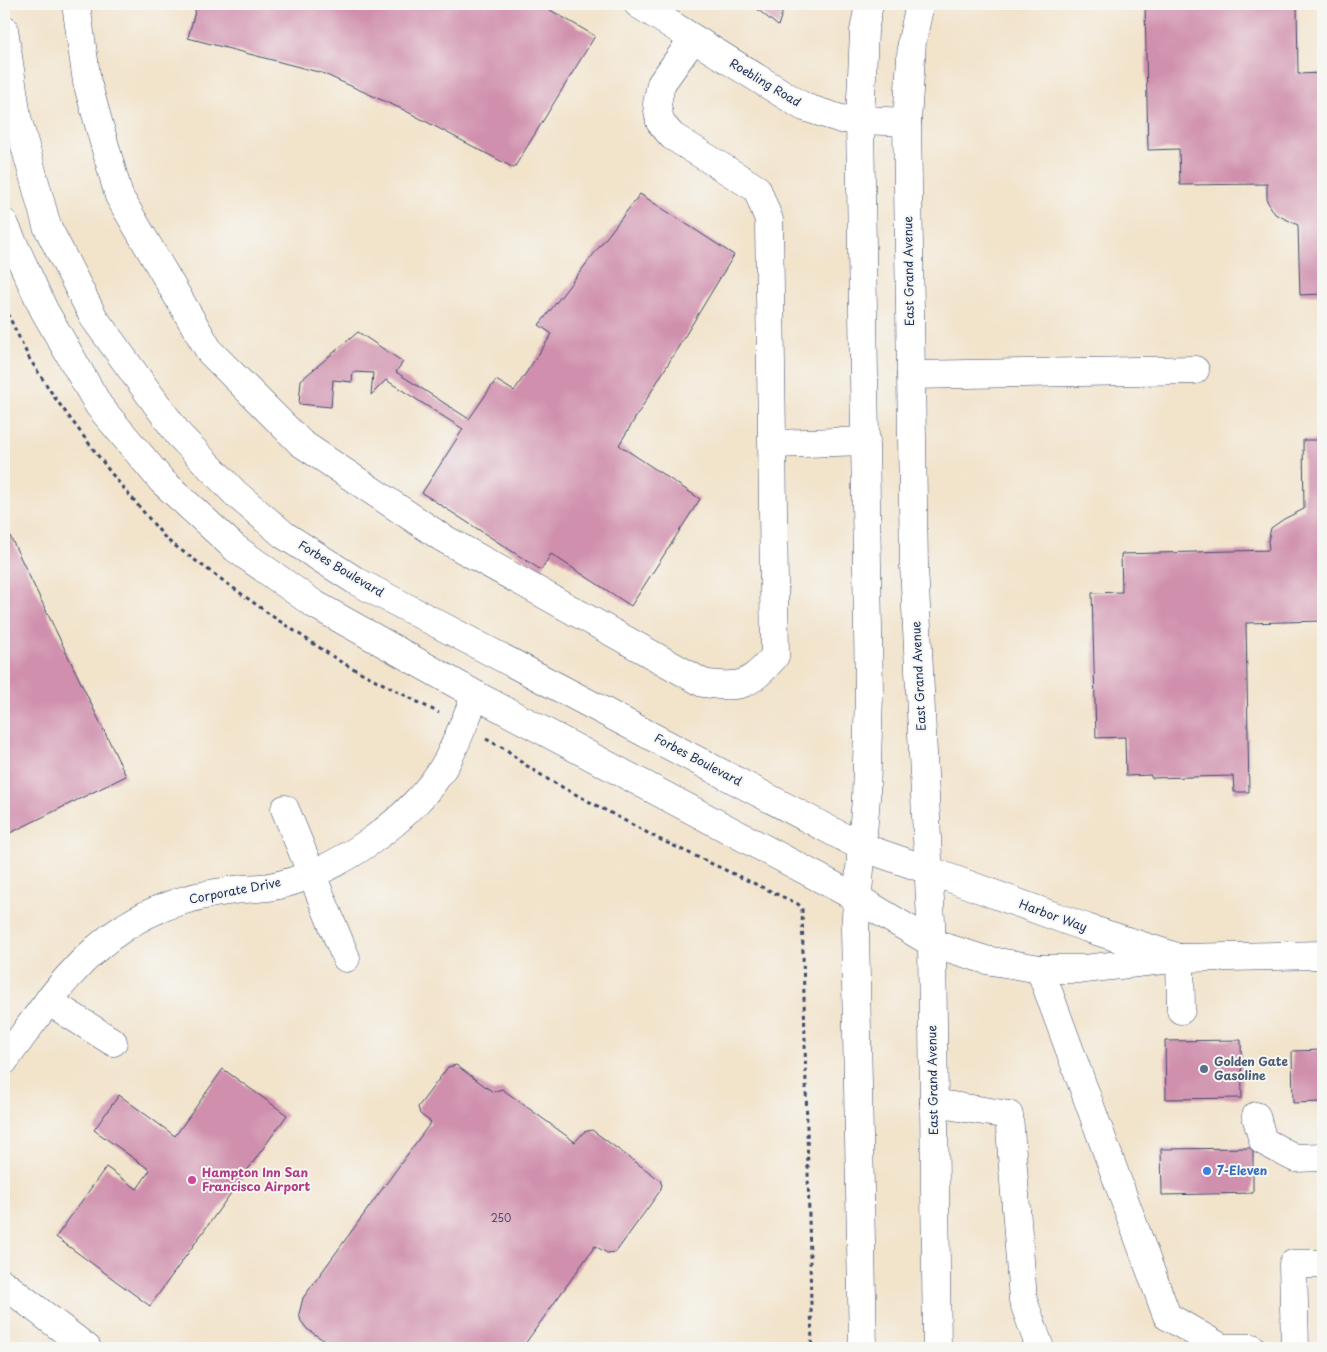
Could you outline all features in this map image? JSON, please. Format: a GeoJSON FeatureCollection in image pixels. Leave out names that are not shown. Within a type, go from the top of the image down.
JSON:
{"type":"FeatureCollection","features":[{"type":"Feature","properties":{"kind":"main road"},"geometry":{"type":"LineString","coordinates":[[76,4],[87,82],[118,196],[210,352],[301,443],[441,537],[703,683],[739,684],[757,677],[775,656],[774,444],[769,220],[764,204],[756,190],[672,136],[660,122],[657,104],[661,84],[693,39]]}},
{"type":"Feature","properties":{"kind":"main road","name":"Roebling Road"},"geometry":{"type":"LineString","coordinates":[[638,4],[804,107],[841,119],[907,122]]}},
{"type":"Feature","properties":{"kind":"main road"},"geometry":{"type":"LineString","coordinates":[[864,1348],[855,928],[866,798],[869,693],[860,121],[864,31],[869,4]]}},
{"type":"Feature","properties":{"kind":"main road","name":"East Grand Avenue"},"geometry":{"type":"LineString","coordinates":[[920,4],[911,51],[907,122],[914,565],[932,943],[937,1348]]}},
{"type":"Feature","properties":{"kind":"main road","name":"Forbes Boulevard"},"geometry":{"type":"LineString","coordinates":[[4,29],[17,116],[47,226],[94,318],[179,435],[236,494],[284,535],[356,581],[862,847],[928,870]]}},
{"type":"Feature","properties":{"kind":"main road"},"geometry":{"type":"LineString","coordinates":[[4,223],[44,310],[99,406],[162,481],[235,548],[314,604],[476,695],[858,898],[932,943]]}},
{"type":"Feature","properties":{"kind":"main road"},"geometry":{"type":"LineString","coordinates":[[911,375],[1195,370]]}},
{"type":"Feature","properties":{"kind":"main road"},"geometry":{"type":"LineString","coordinates":[[774,444],[866,441]]}},
{"type":"Feature","properties":{"kind":"main road","name":"Corporate Drive"},"geometry":{"type":"LineString","coordinates":[[4,1061],[48,1001],[90,953],[125,927],[161,908],[194,897],[228,890],[270,886],[311,874],[354,853],[387,829],[419,798],[447,762],[476,695]]}},
{"type":"Feature","properties":{"kind":"main road"},"geometry":{"type":"LineString","coordinates":[[285,808],[346,958]]}},
{"type":"Feature","properties":{"kind":"main road","name":"Harbor Way"},"geometry":{"type":"LineString","coordinates":[[928,870],[1087,928],[1180,958]]}},
{"type":"Feature","properties":{"kind":"main road","name":"Harbor Way"},"geometry":{"type":"LineString","coordinates":[[932,943],[986,960],[1040,969],[1085,969],[1180,958],[1323,955]]}},
{"type":"Feature","properties":{"kind":"main road"},"geometry":{"type":"LineString","coordinates":[[1180,958],[1181,1010]]}},
{"type":"Feature","properties":{"kind":"main road"},"geometry":{"type":"LineString","coordinates":[[1040,969],[1167,1316],[1222,1348],[1252,1348]]}},
{"type":"Feature","properties":{"kind":"main road"},"geometry":{"type":"LineString","coordinates":[[48,1001],[112,1042]]}},
{"type":"Feature","properties":{"kind":"main road"},"geometry":{"type":"LineString","coordinates":[[934,1103],[1009,1115],[1023,1300],[1040,1348]]}},
{"type":"Feature","properties":{"kind":"main road"},"geometry":{"type":"LineString","coordinates":[[1256,1116],[1263,1141],[1295,1158],[1323,1157]]}},
{"type":"Feature","properties":{"kind":"main road"},"geometry":{"type":"LineString","coordinates":[[1294,1348],[1293,1264],[1323,1264]]}},
{"type":"Feature","properties":{"kind":"main road"},"geometry":{"type":"LineString","coordinates":[[4,1284],[87,1348]]}},
{"type":"Feature","properties":{"kind":"path"},"geometry":{"type":"LineString","coordinates":[[4,306],[29,358],[55,398],[111,473],[168,540],[272,616],[341,662],[508,750],[520,762],[549,780],[659,839],[798,904],[802,909],[812,1348]]}},
{"type":"Feature","properties":{"kind":"building"},"geometry":{"type":"Polygon","coordinates":[[[197,4],[540,4],[595,36],[514,168],[404,110],[322,73],[188,38],[197,4]]]}},
{"type":"Feature","properties":{"kind":"building"},"geometry":{"type":"Polygon","coordinates":[[[751,4],[785,4],[778,26],[751,4]]]}},
{"type":"Feature","properties":{"kind":"building"},"geometry":{"type":"Polygon","coordinates":[[[1145,4],[1297,4],[1298,74],[1323,73],[1323,294],[1300,295],[1298,225],[1275,214],[1267,201],[1267,184],[1180,185],[1179,149],[1148,150],[1145,4]]]}},
{"type":"Feature","properties":{"kind":"building"},"geometry":{"type":"Polygon","coordinates":[[[640,194],[734,255],[619,445],[700,499],[631,606],[551,554],[541,570],[422,493],[463,429],[386,380],[371,395],[373,373],[353,372],[352,382],[333,380],[331,407],[299,404],[301,380],[358,332],[403,362],[396,372],[469,419],[496,380],[514,391],[552,334],[539,325],[640,194]]]}},
{"type":"Feature","properties":{"kind":"building"},"geometry":{"type":"Polygon","coordinates":[[[1303,440],[1323,440],[1323,621],[1246,623],[1249,792],[1234,792],[1233,776],[1151,778],[1151,775],[1126,776],[1125,737],[1096,738],[1092,593],[1122,592],[1121,554],[1269,550],[1268,541],[1271,528],[1304,509],[1303,440]]]}},
{"type":"Feature","properties":{"kind":"building"},"geometry":{"type":"Polygon","coordinates":[[[10,536],[126,776],[4,836],[4,539],[10,536]]]}},
{"type":"Feature","properties":{"kind":"building","name":"Golden Gate Gasoline"},"geometry":{"type":"Polygon","coordinates":[[[1241,1040],[1242,1098],[1166,1099],[1165,1041],[1241,1040]]]}},
{"type":"Feature","properties":{"kind":"building"},"geometry":{"type":"Polygon","coordinates":[[[1323,1050],[1323,1102],[1293,1103],[1292,1051],[1323,1050]]]}},
{"type":"Feature","properties":{"kind":"building"},"geometry":{"type":"Polygon","coordinates":[[[456,1065],[493,1092],[502,1089],[575,1142],[584,1132],[592,1130],[660,1180],[662,1185],[660,1191],[616,1252],[607,1253],[595,1246],[522,1348],[335,1348],[307,1329],[301,1321],[299,1314],[303,1298],[431,1122],[420,1114],[418,1107],[448,1067],[456,1065]]]}},
{"type":"Feature","properties":{"kind":"building","name":"Hampton Inn San Francisco Airport"},"geometry":{"type":"Polygon","coordinates":[[[223,1069],[287,1115],[150,1306],[56,1237],[106,1167],[137,1189],[150,1170],[94,1130],[119,1095],[175,1136],[223,1069]]]}},
{"type":"Feature","properties":{"kind":"building","name":"7-Eleven"},"geometry":{"type":"Polygon","coordinates":[[[1253,1148],[1253,1193],[1162,1195],[1161,1149],[1253,1148]]]}},
{"type":"Feature","properties":{"kind":"place","name":"Golden Gate Gasoline"},"geometry":{"type":"Point","coordinates":[1204,1069]}},
{"type":"Feature","properties":{"kind":"place","name":"7-Eleven"},"geometry":{"type":"Point","coordinates":[1207,1171]}},
{"type":"Feature","properties":{"kind":"place","name":"Hampton Inn San Francisco Airport"},"geometry":{"type":"Point","coordinates":[192,1180]}}]}
